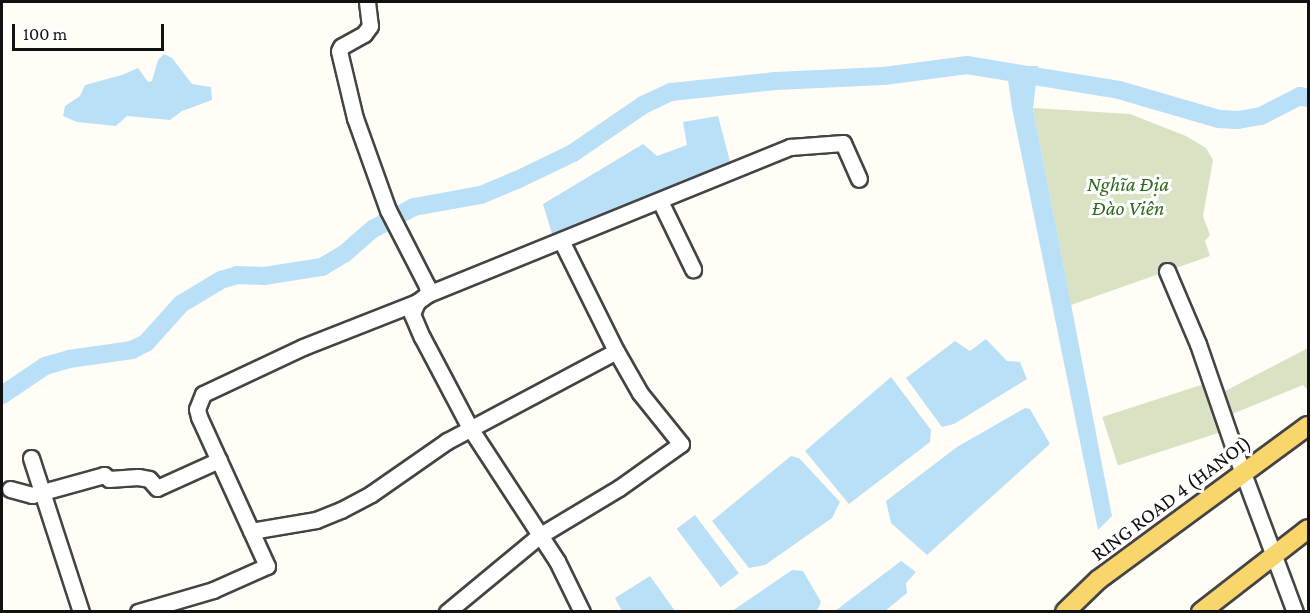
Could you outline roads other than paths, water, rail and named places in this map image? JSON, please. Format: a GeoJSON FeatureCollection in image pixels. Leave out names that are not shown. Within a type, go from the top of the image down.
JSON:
{"type":"FeatureCollection","features":[{"type":"Feature","properties":{"kind":"main road","name":"RING ROAD 4 (HANOI)"},"geometry":{"type":"LineString","coordinates":[[1065,612],[1098,580],[1308,426]]}},
{"type":"Feature","properties":{"kind":"main road"},"geometry":{"type":"LineString","coordinates":[[1201,612],[1308,529]]}},
{"type":"Feature","properties":{"kind":"street"},"geometry":{"type":"LineString","coordinates":[[367,2],[370,26],[364,34],[341,47],[339,51],[356,118],[388,210],[427,286],[412,314],[419,332],[470,428],[538,536],[557,561],[582,612]]}},
{"type":"Feature","properties":{"kind":"street"},"geometry":{"type":"LineString","coordinates":[[138,612],[213,590],[267,566],[199,417],[197,409],[203,394],[303,347],[790,147],[843,143],[859,179]]}},
{"type":"Feature","properties":{"kind":"street"},"geometry":{"type":"LineString","coordinates":[[660,201],[693,269]]}},
{"type":"Feature","properties":{"kind":"street"},"geometry":{"type":"LineString","coordinates":[[447,612],[538,536],[619,488],[681,444],[648,405],[616,351],[562,242]]}},
{"type":"Feature","properties":{"kind":"street"},"geometry":{"type":"LineString","coordinates":[[1167,271],[1198,344],[1295,612]]}},
{"type":"Feature","properties":{"kind":"street"},"geometry":{"type":"LineString","coordinates":[[251,531],[330,516],[371,494],[436,447],[616,351]]}},
{"type":"Feature","properties":{"kind":"street"},"geometry":{"type":"LineString","coordinates":[[31,458],[81,612]]}},
{"type":"Feature","properties":{"kind":"street"},"geometry":{"type":"LineString","coordinates":[[10,489],[24,494],[42,492],[104,475],[109,479],[138,477],[149,479],[157,488],[219,460]]}},
{"type":"Feature","properties":{"kind":"water"},"geometry":{"type":"Polygon","coordinates":[[[164,54],[172,58],[192,84],[211,87],[212,100],[182,111],[170,120],[127,116],[116,126],[77,122],[63,116],[65,106],[80,96],[85,85],[138,68],[148,82],[152,81],[158,60],[164,54]]]}},
{"type":"Feature","properties":{"kind":"water"},"geometry":{"type":"Polygon","coordinates":[[[1006,66],[1038,66],[1033,108],[1112,516],[1098,530],[1012,108],[1006,66]]]}},
{"type":"Feature","properties":{"kind":"water"},"geometry":{"type":"Polygon","coordinates":[[[718,116],[731,165],[552,234],[543,204],[643,144],[657,156],[687,145],[683,122],[718,116]]]}},
{"type":"Feature","properties":{"kind":"water"},"geometry":{"type":"Polygon","coordinates":[[[986,339],[1007,361],[1020,362],[1027,379],[954,424],[942,427],[906,378],[955,341],[970,351],[986,339]]]}},
{"type":"Feature","properties":{"kind":"water"},"geometry":{"type":"Polygon","coordinates":[[[891,377],[931,430],[930,442],[849,504],[805,451],[891,377]]]}},
{"type":"Feature","properties":{"kind":"water"},"geometry":{"type":"Polygon","coordinates":[[[1025,408],[1030,409],[1050,444],[927,555],[891,523],[886,501],[957,447],[1025,408]]]}},
{"type":"Feature","properties":{"kind":"water"},"geometry":{"type":"Polygon","coordinates":[[[791,456],[799,458],[840,502],[832,518],[765,565],[749,568],[712,521],[791,456]]]}},
{"type":"Feature","properties":{"kind":"water"},"geometry":{"type":"Polygon","coordinates":[[[695,515],[739,573],[721,587],[677,529],[695,515]]]}},
{"type":"Feature","properties":{"kind":"water"},"geometry":{"type":"Polygon","coordinates":[[[901,561],[916,572],[906,583],[907,593],[885,611],[835,611],[901,561]]]}},
{"type":"Feature","properties":{"kind":"water"},"geometry":{"type":"Polygon","coordinates":[[[792,570],[803,571],[821,602],[817,611],[732,611],[792,570]]]}},
{"type":"Feature","properties":{"kind":"water"},"geometry":{"type":"Polygon","coordinates":[[[650,576],[675,611],[622,611],[615,598],[650,576]]]}},
{"type":"Feature","properties":{"kind":"waterway"},"geometry":{"type":"LineString","coordinates":[[2,395],[45,366],[69,359],[132,350],[146,343],[181,304],[221,280],[237,275],[264,276],[322,267],[344,254],[373,229],[414,207],[481,195],[517,180],[573,153],[643,105],[671,92],[775,81],[884,76],[967,65],[1119,90],[1219,119],[1238,120],[1261,116],[1300,96],[1308,98]]}},
{"type":"Feature","properties":{"kind":"park label","name":"Nghĩa Địa Đào Viên"},"geometry":{"type":"Point","coordinates":[1128,196]}}]}
